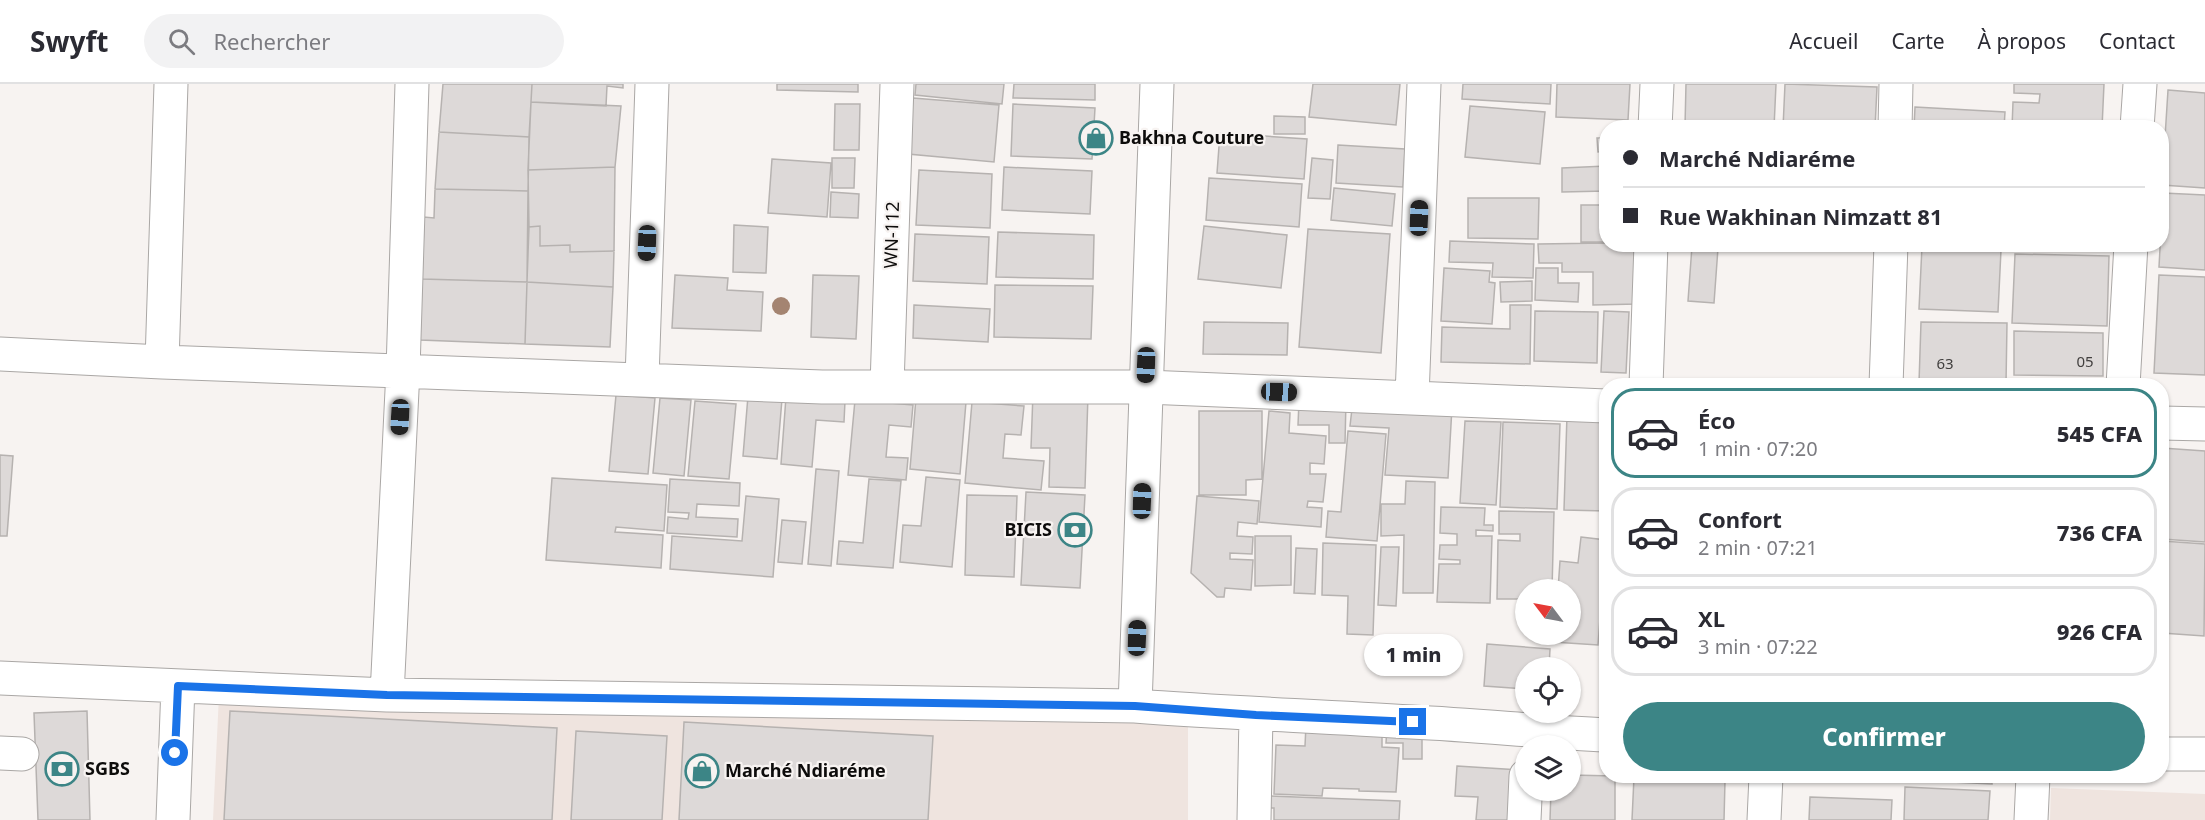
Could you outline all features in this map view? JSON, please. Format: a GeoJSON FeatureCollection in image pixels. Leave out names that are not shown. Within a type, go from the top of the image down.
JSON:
{"type":"FeatureCollection","features":[{"type":"Feature","properties":{"kind":"street"},"geometry":{"type":"LineString","coordinates":[[162,362],[171,84]]}},
{"type":"Feature","properties":{"kind":"street"},"geometry":{"type":"LineString","coordinates":[[387,695],[403,370],[412,84]]}},
{"type":"Feature","properties":{"kind":"street"},"geometry":{"type":"LineString","coordinates":[[642,379],[652,84]]}},
{"type":"Feature","properties":{"kind":"street","name":"WN-112"},"geometry":{"type":"LineString","coordinates":[[887,386],[897,84]]}},
{"type":"Feature","properties":{"kind":"street"},"geometry":{"type":"LineString","coordinates":[[1135,706],[1157,84]]}},
{"type":"Feature","properties":{"kind":"street"},"geometry":{"type":"LineString","coordinates":[[1412,397],[1424,84]]}},
{"type":"Feature","properties":{"kind":"street"},"geometry":{"type":"LineString","coordinates":[[1655,120],[1657,84]]}},
{"type":"Feature","properties":{"kind":"street"},"geometry":{"type":"LineString","coordinates":[[1895,120],[1896,84]]}},
{"type":"Feature","properties":{"kind":"street"},"geometry":{"type":"LineString","coordinates":[[2138,120],[2140,84]]}},
{"type":"Feature","properties":{"kind":"street"},"geometry":{"type":"LineString","coordinates":[[1646,378],[1651,252]]}},
{"type":"Feature","properties":{"kind":"street"},"geometry":{"type":"LineString","coordinates":[[1886,378],[1891,252]]}},
{"type":"Feature","properties":{"kind":"street"},"geometry":{"type":"LineString","coordinates":[[2123,378],[2131,252]]}},
{"type":"Feature","properties":{"kind":"street"},"geometry":{"type":"LineString","coordinates":[[0,354],[822,387],[1146,387],[1599,406]]}},
{"type":"Feature","properties":{"kind":"street"},"geometry":{"type":"LineString","coordinates":[[2169,423],[2205,424]]}},
{"type":"Feature","properties":{"kind":"street"},"geometry":{"type":"LineString","coordinates":[[0,678],[387,695],[1135,706],[1256,715],[1413,722],[1515,736]]}},
{"type":"Feature","properties":{"kind":"street"},"geometry":{"type":"LineString","coordinates":[[173,820],[178,686]]}},
{"type":"Feature","properties":{"kind":"street"},"geometry":{"type":"LineString","coordinates":[[1254,820],[1256,715]]}},
{"type":"Feature","properties":{"kind":"street"},"geometry":{"type":"LineString","coordinates":[[1581,736],[1599,735]]}},
{"type":"Feature","properties":{"kind":"street"},"geometry":{"type":"LineString","coordinates":[[2169,754],[2205,754]]}},
{"type":"Feature","properties":{"kind":"street"},"geometry":{"type":"LineString","coordinates":[[1764,820],[1766,783]]}},
{"type":"Feature","properties":{"kind":"street"},"geometry":{"type":"LineString","coordinates":[[2031,820],[2033,783]]}},
{"type":"Feature","properties":{"kind":"street"},"geometry":{"type":"LineString","coordinates":[[1524,820],[1525,801]]}},
{"type":"Feature","properties":{"kind":"shaded area","name":"Marché Ndiaréme"},"geometry":{"type":"Polygon","coordinates":[[[219,695],[1188,722],[1188,820],[213,820],[219,695]]]}},
{"type":"Feature","properties":{"kind":"shaded area"},"geometry":{"type":"Polygon","coordinates":[[[2051,788],[2205,794],[2205,820],[2050,820],[2051,788]]]}},
{"type":"Feature","properties":{"kind":"building"},"geometry":{"type":"Polygon","coordinates":[[[443,84],[532,84],[529,137],[439,132],[443,84]]]}},
{"type":"Feature","properties":{"kind":"building"},"geometry":{"type":"Polygon","coordinates":[[[532,84],[623,84],[623,88],[607,86],[606,106],[531,102],[532,84]]]}},
{"type":"Feature","properties":{"kind":"building"},"geometry":{"type":"Polygon","coordinates":[[[777,84],[858,84],[858,92],[777,90],[777,84]]]}},
{"type":"Feature","properties":{"kind":"building"},"geometry":{"type":"Polygon","coordinates":[[[916,84],[1004,84],[1002,104],[915,95],[916,84]]]}},
{"type":"Feature","properties":{"kind":"building"},"geometry":{"type":"Polygon","coordinates":[[[1014,84],[1095,84],[1095,100],[1013,98],[1014,84]]]}},
{"type":"Feature","properties":{"kind":"building"},"geometry":{"type":"Polygon","coordinates":[[[1313,84],[1400,84],[1396,125],[1309,117],[1313,84]]]}},
{"type":"Feature","properties":{"kind":"building"},"geometry":{"type":"Polygon","coordinates":[[[1463,84],[1551,84],[1550,104],[1462,99],[1463,84]]]}},
{"type":"Feature","properties":{"kind":"building"},"geometry":{"type":"Polygon","coordinates":[[[1557,84],[1630,84],[1628,120],[1556,117],[1557,84]]]}},
{"type":"Feature","properties":{"kind":"building"},"geometry":{"type":"Polygon","coordinates":[[[1686,84],[1776,84],[1774,120],[1685,120],[1686,84]]]}},
{"type":"Feature","properties":{"kind":"building"},"geometry":{"type":"Polygon","coordinates":[[[1785,84],[1877,87],[1875,120],[1783,120],[1785,84]]]}},
{"type":"Feature","properties":{"kind":"building"},"geometry":{"type":"Polygon","coordinates":[[[2014,84],[2104,84],[2102,120],[2012,120],[2013,102],[2039,103],[2040,94],[2014,93],[2014,84]]]}},
{"type":"Feature","properties":{"kind":"building"},"geometry":{"type":"Polygon","coordinates":[[[2168,90],[2205,93],[2205,188],[2169,185],[2169,120],[2166,120],[2168,90]]]}},
{"type":"Feature","properties":{"kind":"building"},"geometry":{"type":"Polygon","coordinates":[[[913,98],[999,105],[994,162],[908,154],[913,98]]]}},
{"type":"Feature","properties":{"kind":"building"},"geometry":{"type":"Polygon","coordinates":[[[531,102],[621,106],[615,167],[528,170],[531,102]]]}},
{"type":"Feature","properties":{"kind":"building"},"geometry":{"type":"Polygon","coordinates":[[[835,104],[860,104],[859,150],[834,150],[835,104]]]}},
{"type":"Feature","properties":{"kind":"building"},"geometry":{"type":"Polygon","coordinates":[[[1013,104],[1095,108],[1092,159],[1011,156],[1013,104]]]}},
{"type":"Feature","properties":{"kind":"building"},"geometry":{"type":"Polygon","coordinates":[[[1470,106],[1545,112],[1540,164],[1465,157],[1470,106]]]}},
{"type":"Feature","properties":{"kind":"building"},"geometry":{"type":"Polygon","coordinates":[[[1915,107],[2005,112],[2004,120],[1914,120],[1915,107]]]}},
{"type":"Feature","properties":{"kind":"building"},"geometry":{"type":"Polygon","coordinates":[[[1274,116],[1305,117],[1305,134],[1274,134],[1274,116]]]}},
{"type":"Feature","properties":{"kind":"building"},"geometry":{"type":"Polygon","coordinates":[[[439,132],[529,137],[528,191],[435,189],[439,132]]]}},
{"type":"Feature","properties":{"kind":"building"},"geometry":{"type":"Polygon","coordinates":[[[1220,133],[1307,139],[1304,179],[1217,173],[1220,133]]]}},
{"type":"Feature","properties":{"kind":"building"},"geometry":{"type":"Polygon","coordinates":[[[1338,145],[1405,149],[1403,187],[1336,183],[1338,145]]]}},
{"type":"Feature","properties":{"kind":"building"},"geometry":{"type":"Polygon","coordinates":[[[832,158],[855,158],[854,188],[832,188],[832,158]]]}},
{"type":"Feature","properties":{"kind":"building"},"geometry":{"type":"Polygon","coordinates":[[[1312,158],[1333,160],[1330,199],[1308,198],[1312,158]]]}},
{"type":"Feature","properties":{"kind":"building"},"geometry":{"type":"Polygon","coordinates":[[[772,159],[831,163],[827,217],[768,213],[772,159]]]}},
{"type":"Feature","properties":{"kind":"building"},"geometry":{"type":"Polygon","coordinates":[[[1599,166],[1599,191],[1562,192],[1562,168],[1599,166]]]}},
{"type":"Feature","properties":{"kind":"building"},"geometry":{"type":"Polygon","coordinates":[[[615,167],[614,251],[570,252],[570,245],[540,246],[540,226],[529,227],[528,170],[615,167]]]}},
{"type":"Feature","properties":{"kind":"building"},"geometry":{"type":"Polygon","coordinates":[[[1004,167],[1092,171],[1090,214],[1002,210],[1004,167]]]}},
{"type":"Feature","properties":{"kind":"building"},"geometry":{"type":"Polygon","coordinates":[[[919,170],[992,174],[990,228],[916,225],[919,170]]]}},
{"type":"Feature","properties":{"kind":"building"},"geometry":{"type":"Polygon","coordinates":[[[1209,178],[1302,184],[1299,227],[1206,220],[1209,178]]]}},
{"type":"Feature","properties":{"kind":"building"},"geometry":{"type":"Polygon","coordinates":[[[1334,188],[1395,194],[1392,226],[1331,220],[1334,188]]]}},
{"type":"Feature","properties":{"kind":"building"},"geometry":{"type":"Polygon","coordinates":[[[435,189],[528,191],[527,282],[422,279],[424,217],[434,218],[435,189]]]}},
{"type":"Feature","properties":{"kind":"building"},"geometry":{"type":"Polygon","coordinates":[[[831,192],[859,194],[858,218],[830,217],[831,192]]]}},
{"type":"Feature","properties":{"kind":"building"},"geometry":{"type":"Polygon","coordinates":[[[2169,193],[2205,195],[2205,270],[2159,267],[2160,252],[2169,252],[2169,193]]]}},
{"type":"Feature","properties":{"kind":"building"},"geometry":{"type":"Polygon","coordinates":[[[1468,198],[1539,198],[1538,239],[1468,238],[1468,198]]]}},
{"type":"Feature","properties":{"kind":"building"},"geometry":{"type":"Polygon","coordinates":[[[1581,205],[1599,205],[1599,242],[1581,242],[1581,205]]]}},
{"type":"Feature","properties":{"kind":"building"},"geometry":{"type":"Polygon","coordinates":[[[734,225],[768,227],[766,273],[733,272],[734,225]]]}},
{"type":"Feature","properties":{"kind":"building"},"geometry":{"type":"Polygon","coordinates":[[[540,226],[540,246],[570,245],[570,252],[614,251],[613,287],[527,282],[529,227],[540,226]]]}},
{"type":"Feature","properties":{"kind":"building"},"geometry":{"type":"Polygon","coordinates":[[[1204,226],[1287,235],[1281,288],[1198,279],[1204,226]]]}},
{"type":"Feature","properties":{"kind":"building"},"geometry":{"type":"Polygon","coordinates":[[[1308,229],[1390,234],[1381,353],[1299,347],[1308,229]]]}},
{"type":"Feature","properties":{"kind":"building"},"geometry":{"type":"Polygon","coordinates":[[[998,232],[1094,235],[1093,279],[996,277],[998,232]]]}},
{"type":"Feature","properties":{"kind":"building"},"geometry":{"type":"Polygon","coordinates":[[[915,234],[989,237],[987,284],[913,281],[915,234]]]}},
{"type":"Feature","properties":{"kind":"building"},"geometry":{"type":"Polygon","coordinates":[[[1450,241],[1534,244],[1533,278],[1492,277],[1493,263],[1449,262],[1450,241]]]}},
{"type":"Feature","properties":{"kind":"building"},"geometry":{"type":"Polygon","coordinates":[[[1599,243],[1599,252],[1637,252],[1637,304],[1593,305],[1593,272],[1562,272],[1562,263],[1539,263],[1538,244],[1599,243]]]}},
{"type":"Feature","properties":{"kind":"building"},"geometry":{"type":"Polygon","coordinates":[[[1692,252],[1718,252],[1714,303],[1688,301],[1692,252]]]}},
{"type":"Feature","properties":{"kind":"building"},"geometry":{"type":"Polygon","coordinates":[[[1922,252],[2001,252],[1998,312],[1919,309],[1922,252]]]}},
{"type":"Feature","properties":{"kind":"building"},"geometry":{"type":"Polygon","coordinates":[[[2015,254],[2109,256],[2107,326],[2012,323],[2015,254]]]}},
{"type":"Feature","properties":{"kind":"building"},"geometry":{"type":"Polygon","coordinates":[[[1444,268],[1490,271],[1489,282],[1495,283],[1492,324],[1441,321],[1444,268]]]}},
{"type":"Feature","properties":{"kind":"building"},"geometry":{"type":"Polygon","coordinates":[[[1536,268],[1558,268],[1558,283],[1579,283],[1578,302],[1535,300],[1536,268]]]}},
{"type":"Feature","properties":{"kind":"building"},"geometry":{"type":"Polygon","coordinates":[[[675,275],[728,278],[727,290],[763,292],[761,331],[672,328],[675,275]]]}},
{"type":"Feature","properties":{"kind":"building"},"geometry":{"type":"Polygon","coordinates":[[[813,275],[859,276],[856,339],[811,337],[813,275]]]}},
{"type":"Feature","properties":{"kind":"building"},"geometry":{"type":"Polygon","coordinates":[[[2159,275],[2205,277],[2205,375],[2154,373],[2159,275]]]}},
{"type":"Feature","properties":{"kind":"building"},"geometry":{"type":"Polygon","coordinates":[[[422,279],[527,282],[525,344],[420,340],[422,279]]]}},
{"type":"Feature","properties":{"kind":"building"},"geometry":{"type":"Polygon","coordinates":[[[1532,281],[1532,301],[1501,302],[1500,282],[1532,281]]]}},
{"type":"Feature","properties":{"kind":"building"},"geometry":{"type":"Polygon","coordinates":[[[527,282],[613,287],[610,347],[525,344],[527,282]]]}},
{"type":"Feature","properties":{"kind":"building"},"geometry":{"type":"Polygon","coordinates":[[[995,285],[1093,286],[1091,339],[994,337],[995,285]]]}},
{"type":"Feature","properties":{"kind":"building"},"geometry":{"type":"Polygon","coordinates":[[[914,305],[990,309],[988,342],[913,338],[914,305]]]}},
{"type":"Feature","properties":{"kind":"building"},"geometry":{"type":"Polygon","coordinates":[[[1510,305],[1531,305],[1530,364],[1441,362],[1442,327],[1510,329],[1510,305]]]}},
{"type":"Feature","properties":{"kind":"building"},"geometry":{"type":"Polygon","coordinates":[[[1535,311],[1598,312],[1597,363],[1534,361],[1535,311]]]}},
{"type":"Feature","properties":{"kind":"building"},"geometry":{"type":"Polygon","coordinates":[[[1604,311],[1629,312],[1626,373],[1601,372],[1604,311]]]}},
{"type":"Feature","properties":{"kind":"building"},"geometry":{"type":"Polygon","coordinates":[[[1204,322],[1288,323],[1287,355],[1203,354],[1204,322]]]}},
{"type":"Feature","properties":{"kind":"building"},"geometry":{"type":"Polygon","coordinates":[[[1921,322],[2007,323],[2006,378],[1919,378],[1921,322]]]}},
{"type":"Feature","properties":{"kind":"building"},"geometry":{"type":"Polygon","coordinates":[[[2014,331],[2103,333],[2103,376],[2014,375],[2014,331]]]}},
{"type":"Feature","properties":{"kind":"building"},"geometry":{"type":"Polygon","coordinates":[[[749,384],[783,387],[777,459],[743,456],[749,384]]]}},
{"type":"Feature","properties":{"kind":"building"},"geometry":{"type":"Polygon","coordinates":[[[1033,393],[1088,395],[1085,488],[1049,487],[1050,448],[1031,448],[1033,393]]]}},
{"type":"Feature","properties":{"kind":"building"},"geometry":{"type":"Polygon","coordinates":[[[616,395],[655,398],[648,474],[609,471],[616,395]]]}},
{"type":"Feature","properties":{"kind":"building"},"geometry":{"type":"Polygon","coordinates":[[[786,397],[845,401],[844,422],[816,420],[812,467],[781,464],[786,397]]]}},
{"type":"Feature","properties":{"kind":"building"},"geometry":{"type":"Polygon","coordinates":[[[660,398],[691,400],[684,476],[653,473],[660,398]]]}},
{"type":"Feature","properties":{"kind":"building"},"geometry":{"type":"Polygon","coordinates":[[[916,398],[966,402],[960,474],[910,469],[916,398]]]}},
{"type":"Feature","properties":{"kind":"building"},"geometry":{"type":"Polygon","coordinates":[[[855,400],[913,405],[911,427],[889,425],[886,457],[908,458],[906,480],[848,475],[855,400]]]}},
{"type":"Feature","properties":{"kind":"building"},"geometry":{"type":"Polygon","coordinates":[[[1346,400],[1345,443],[1329,443],[1329,425],[1298,425],[1299,401],[1346,400]]]}},
{"type":"Feature","properties":{"kind":"building"},"geometry":{"type":"Polygon","coordinates":[[[1353,400],[1452,407],[1448,478],[1385,475],[1389,428],[1350,426],[1353,400]]]}},
{"type":"Feature","properties":{"kind":"building"},"geometry":{"type":"Polygon","coordinates":[[[695,401],[736,404],[729,479],[688,476],[695,401]]]}},
{"type":"Feature","properties":{"kind":"building"},"geometry":{"type":"Polygon","coordinates":[[[972,402],[1024,406],[1021,435],[1005,434],[1003,458],[1044,461],[1041,490],[965,483],[972,402]]]}},
{"type":"Feature","properties":{"kind":"building"},"geometry":{"type":"Polygon","coordinates":[[[1199,411],[1262,411],[1262,479],[1246,480],[1246,495],[1199,495],[1199,411]]]}},
{"type":"Feature","properties":{"kind":"building"},"geometry":{"type":"Polygon","coordinates":[[[1269,411],[1290,413],[1289,433],[1326,436],[1324,464],[1310,463],[1310,474],[1326,474],[1323,502],[1308,501],[1307,507],[1322,508],[1321,527],[1259,522],[1269,411]]]}},
{"type":"Feature","properties":{"kind":"building"},"geometry":{"type":"Polygon","coordinates":[[[1567,415],[1599,416],[1599,511],[1564,510],[1567,415]]]}},
{"type":"Feature","properties":{"kind":"building"},"geometry":{"type":"Polygon","coordinates":[[[1465,421],[1501,422],[1496,505],[1460,503],[1465,421]]]}},
{"type":"Feature","properties":{"kind":"building"},"geometry":{"type":"Polygon","coordinates":[[[1503,422],[1560,424],[1557,509],[1500,507],[1503,422]]]}},
{"type":"Feature","properties":{"kind":"building"},"geometry":{"type":"Polygon","coordinates":[[[1348,431],[1386,434],[1377,541],[1326,537],[1328,511],[1341,512],[1348,431]]]}},
{"type":"Feature","properties":{"kind":"building"},"geometry":{"type":"Polygon","coordinates":[[[2169,448],[2205,451],[2205,542],[2169,539],[2169,448]]]}},
{"type":"Feature","properties":{"kind":"building"},"geometry":{"type":"Polygon","coordinates":[[[0,455],[13,456],[7,536],[0,536],[0,455]]]}},
{"type":"Feature","properties":{"kind":"building"},"geometry":{"type":"Polygon","coordinates":[[[816,469],[839,471],[831,566],[808,564],[816,469]]]}},
{"type":"Feature","properties":{"kind":"building"},"geometry":{"type":"Polygon","coordinates":[[[926,477],[960,480],[952,567],[900,562],[903,525],[921,526],[926,477]]]}},
{"type":"Feature","properties":{"kind":"building"},"geometry":{"type":"Polygon","coordinates":[[[552,478],[667,485],[664,531],[616,527],[615,532],[663,535],[661,568],[546,560],[552,478]]]}},
{"type":"Feature","properties":{"kind":"building"},"geometry":{"type":"Polygon","coordinates":[[[670,479],[740,483],[739,506],[697,504],[696,517],[738,519],[737,537],[667,533],[668,517],[688,519],[689,513],[668,512],[670,479]]]}},
{"type":"Feature","properties":{"kind":"building"},"geometry":{"type":"Polygon","coordinates":[[[869,479],[901,481],[893,568],[837,564],[839,541],[863,543],[869,479]]]}},
{"type":"Feature","properties":{"kind":"building"},"geometry":{"type":"Polygon","coordinates":[[[1406,481],[1435,482],[1433,593],[1403,593],[1404,535],[1381,536],[1381,504],[1405,504],[1406,481]]]}},
{"type":"Feature","properties":{"kind":"building"},"geometry":{"type":"Polygon","coordinates":[[[1026,492],[1085,495],[1080,588],[1021,585],[1026,492]]]}},
{"type":"Feature","properties":{"kind":"building"},"geometry":{"type":"Polygon","coordinates":[[[967,495],[1017,496],[1014,577],[965,575],[967,495]]]}},
{"type":"Feature","properties":{"kind":"building"},"geometry":{"type":"Polygon","coordinates":[[[746,496],[779,499],[773,577],[670,569],[672,536],[742,541],[746,496]]]}},
{"type":"Feature","properties":{"kind":"building"},"geometry":{"type":"Polygon","coordinates":[[[1197,496],[1259,501],[1257,524],[1238,522],[1237,536],[1253,537],[1252,554],[1230,553],[1230,559],[1253,560],[1251,590],[1225,588],[1224,597],[1217,597],[1191,573],[1197,496]]]}},
{"type":"Feature","properties":{"kind":"building"},"geometry":{"type":"Polygon","coordinates":[[[1441,507],[1485,508],[1484,525],[1493,525],[1493,531],[1476,530],[1476,536],[1492,536],[1490,603],[1437,602],[1439,564],[1460,564],[1460,560],[1439,559],[1440,545],[1457,545],[1457,534],[1440,533],[1441,507]]]}},
{"type":"Feature","properties":{"kind":"building"},"geometry":{"type":"Polygon","coordinates":[[[1499,511],[1554,512],[1552,579],[1515,579],[1515,599],[1497,599],[1498,540],[1520,541],[1520,534],[1499,534],[1499,511]]]}},
{"type":"Feature","properties":{"kind":"building"},"geometry":{"type":"Polygon","coordinates":[[[782,520],[806,522],[802,564],[778,562],[782,520]]]}},
{"type":"Feature","properties":{"kind":"building"},"geometry":{"type":"Polygon","coordinates":[[[1255,536],[1291,536],[1291,585],[1255,586],[1255,536]]]}},
{"type":"Feature","properties":{"kind":"building"},"geometry":{"type":"Polygon","coordinates":[[[1581,537],[1599,539],[1598,645],[1581,644],[1581,579],[1559,579],[1560,561],[1578,563],[1581,537]]]}},
{"type":"Feature","properties":{"kind":"building"},"geometry":{"type":"Polygon","coordinates":[[[2169,541],[2205,544],[2204,636],[2169,634],[2169,541]]]}},
{"type":"Feature","properties":{"kind":"building"},"geometry":{"type":"Polygon","coordinates":[[[1323,543],[1376,545],[1373,635],[1347,634],[1348,596],[1322,595],[1323,543]]]}},
{"type":"Feature","properties":{"kind":"building"},"geometry":{"type":"Polygon","coordinates":[[[1381,547],[1399,547],[1396,606],[1378,605],[1381,547]]]}},
{"type":"Feature","properties":{"kind":"building"},"geometry":{"type":"Polygon","coordinates":[[[1296,548],[1317,549],[1315,594],[1294,593],[1296,548]]]}},
{"type":"Feature","properties":{"kind":"building"},"geometry":{"type":"Polygon","coordinates":[[[1487,644],[1550,649],[1550,657],[1515,657],[1515,688],[1484,686],[1487,644]]]}},
{"type":"Feature","properties":{"kind":"building"},"geometry":{"type":"Polygon","coordinates":[[[87,711],[90,820],[38,820],[34,713],[87,711]]]}},
{"type":"Feature","properties":{"kind":"building"},"geometry":{"type":"Polygon","coordinates":[[[230,711],[557,728],[552,820],[224,820],[230,711]]]}},
{"type":"Feature","properties":{"kind":"building"},"geometry":{"type":"Polygon","coordinates":[[[684,722],[933,736],[928,820],[679,820],[684,722]]]}},
{"type":"Feature","properties":{"kind":"building"},"geometry":{"type":"Polygon","coordinates":[[[1306,725],[1382,727],[1382,747],[1399,748],[1396,792],[1323,788],[1322,796],[1274,794],[1276,745],[1305,746],[1306,725]]]}},
{"type":"Feature","properties":{"kind":"building"},"geometry":{"type":"Polygon","coordinates":[[[1387,727],[1422,727],[1422,759],[1403,759],[1403,743],[1386,743],[1387,727]]]}},
{"type":"Feature","properties":{"kind":"building"},"geometry":{"type":"Polygon","coordinates":[[[576,731],[667,736],[662,820],[571,820],[576,731]]]}},
{"type":"Feature","properties":{"kind":"building"},"geometry":{"type":"Polygon","coordinates":[[[1457,766],[1515,770],[1515,801],[1518,801],[1516,820],[1476,820],[1478,797],[1455,796],[1457,766]]]}},
{"type":"Feature","properties":{"kind":"building"},"geometry":{"type":"Polygon","coordinates":[[[1581,775],[1599,776],[1599,783],[1615,783],[1615,820],[1550,820],[1551,801],[1581,801],[1581,775]]]}},
{"type":"Feature","properties":{"kind":"building"},"geometry":{"type":"Polygon","coordinates":[[[1634,783],[1725,783],[1724,820],[1632,820],[1634,783]]]}},
{"type":"Feature","properties":{"kind":"building"},"geometry":{"type":"Polygon","coordinates":[[[1905,787],[1990,791],[1988,820],[1904,820],[1905,787]]]}},
{"type":"Feature","properties":{"kind":"building"},"geometry":{"type":"Polygon","coordinates":[[[1269,796],[1400,801],[1399,820],[1274,820],[1274,808],[1268,808],[1269,796]]]}},
{"type":"Feature","properties":{"kind":"building"},"geometry":{"type":"Polygon","coordinates":[[[1810,797],[1892,800],[1891,820],[1809,820],[1810,797]]]}},
{"type":"Feature","properties":{"kind":"place","name":"Bakhna Couture"},"geometry":{"type":"Point","coordinates":[1096,138]}},
{"type":"Feature","properties":{"kind":"place","name":"BICIS"},"geometry":{"type":"Point","coordinates":[1075,530]}},
{"type":"Feature","properties":{"kind":"place","name":"SGBS"},"geometry":{"type":"Point","coordinates":[62,769]}},
{"type":"Feature","properties":{"kind":"place","name":"Marché Ndiaréme"},"geometry":{"type":"Point","coordinates":[702,771]}},
{"type":"Feature","properties":{"kind":"route"},"geometry":{"type":"LineString","coordinates":[[175,753],[178,686],[387,695],[1135,706],[1256,715],[1413,722]]}}]}
